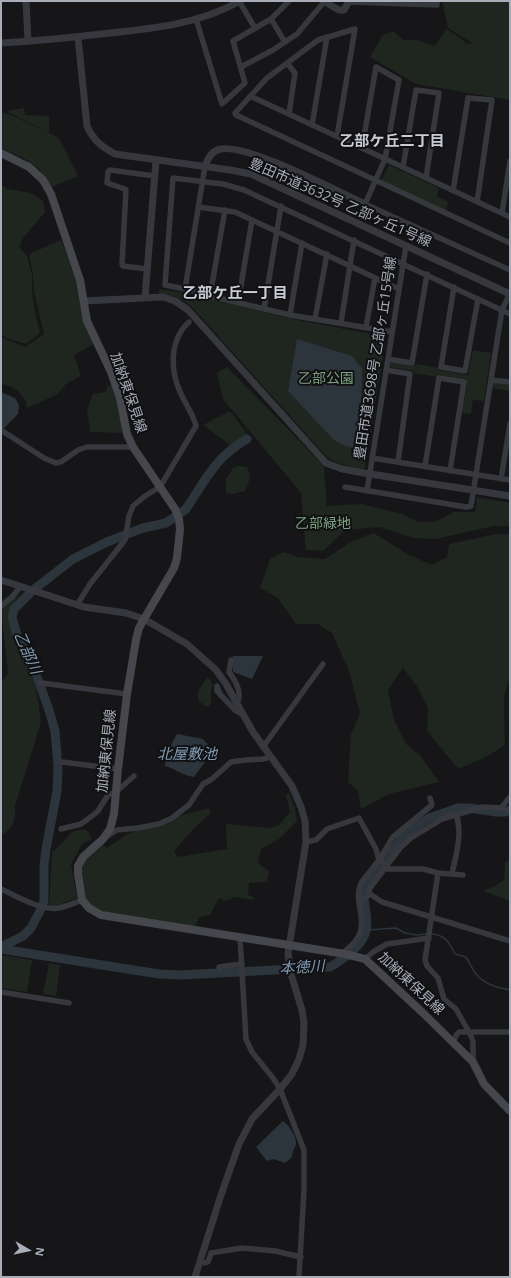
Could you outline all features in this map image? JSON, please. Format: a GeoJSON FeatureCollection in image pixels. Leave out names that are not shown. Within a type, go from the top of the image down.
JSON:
{"type":"FeatureCollection","features":[{"type":"Feature","properties":{"kind":"main road","name":"加納東保見線"},"geometry":{"type":"LineString","coordinates":[[1,153],[29,167],[43,180],[51,194],[80,280],[87,321],[111,372],[120,398],[127,434],[178,516],[179,545],[174,568],[144,619],[136,640],[127,694],[114,814],[110,829],[104,839],[83,857],[78,866],[82,900],[90,908],[101,915],[345,954],[365,959],[454,1042],[472,1062],[484,1084],[510,1111]]}},
{"type":"Feature","properties":{"kind":"street"},"geometry":{"type":"LineString","coordinates":[[26,1],[28,41]]}},
{"type":"Feature","properties":{"kind":"street"},"geometry":{"type":"LineString","coordinates":[[1,44],[140,31],[196,19],[240,1],[255,28]]}},
{"type":"Feature","properties":{"kind":"street"},"geometry":{"type":"LineString","coordinates":[[196,19],[222,104],[245,83],[233,41],[271,19],[289,1]]}},
{"type":"Feature","properties":{"kind":"street"},"geometry":{"type":"LineString","coordinates":[[241,67],[297,34],[324,1],[339,10],[344,10],[349,1],[437,5],[437,1]]}},
{"type":"Feature","properties":{"kind":"street"},"geometry":{"type":"LineString","coordinates":[[271,19],[285,42]]}},
{"type":"Feature","properties":{"kind":"street"},"geometry":{"type":"LineString","coordinates":[[337,136],[355,29],[318,40],[267,78],[235,113],[236,115],[510,243]]}},
{"type":"Feature","properties":{"kind":"street","name":"豊田市道3632号 乙部ヶ丘1号線"},"geometry":{"type":"LineString","coordinates":[[78,37],[85,116],[91,135],[106,149],[115,154],[205,166],[251,174],[510,294]]}},
{"type":"Feature","properties":{"kind":"street"},"geometry":{"type":"LineString","coordinates":[[312,125],[327,37]]}},
{"type":"Feature","properties":{"kind":"street"},"geometry":{"type":"LineString","coordinates":[[287,63],[295,73],[289,114]]}},
{"type":"Feature","properties":{"kind":"street"},"geometry":{"type":"LineString","coordinates":[[362,148],[376,67],[399,80],[385,159],[365,204]]}},
{"type":"Feature","properties":{"kind":"street"},"geometry":{"type":"LineString","coordinates":[[403,167],[416,90],[439,93],[426,178]]}},
{"type":"Feature","properties":{"kind":"street"},"geometry":{"type":"LineString","coordinates":[[250,96],[510,217]]}},
{"type":"Feature","properties":{"kind":"street"},"geometry":{"type":"LineString","coordinates":[[453,191],[468,98],[492,100],[477,202]]}},
{"type":"Feature","properties":{"kind":"street"},"geometry":{"type":"LineString","coordinates":[[185,289],[205,166],[209,156],[222,148],[239,150],[261,156],[510,270]]}},
{"type":"Feature","properties":{"kind":"street"},"geometry":{"type":"LineString","coordinates":[[145,297],[156,160]]}},
{"type":"Feature","properties":{"kind":"street"},"geometry":{"type":"LineString","coordinates":[[502,214],[510,161]]}},
{"type":"Feature","properties":{"kind":"street"},"geometry":{"type":"LineString","coordinates":[[147,268],[123,266],[122,264],[126,190],[107,183],[108,172],[110,170],[155,176]]}},
{"type":"Feature","properties":{"kind":"street"},"geometry":{"type":"LineString","coordinates":[[392,332],[290,315],[166,285],[172,178],[202,183],[223,184],[244,190],[510,314]]}},
{"type":"Feature","properties":{"kind":"street"},"geometry":{"type":"LineString","coordinates":[[264,309],[281,206]]}},
{"type":"Feature","properties":{"kind":"street"},"geometry":{"type":"LineString","coordinates":[[198,207],[235,212],[399,289]]}},
{"type":"Feature","properties":{"kind":"street"},"geometry":{"type":"LineString","coordinates":[[210,296],[225,210]]}},
{"type":"Feature","properties":{"kind":"street"},"geometry":{"type":"LineString","coordinates":[[238,303],[252,220]]}},
{"type":"Feature","properties":{"kind":"street"},"geometry":{"type":"LineString","coordinates":[[341,323],[354,240]]}},
{"type":"Feature","properties":{"kind":"street"},"geometry":{"type":"LineString","coordinates":[[290,315],[302,243]]}},
{"type":"Feature","properties":{"kind":"street","name":"豊田市道3698号 乙部ヶ丘15号線"},"geometry":{"type":"LineString","coordinates":[[367,491],[406,246]]}},
{"type":"Feature","properties":{"kind":"street"},"geometry":{"type":"LineString","coordinates":[[315,319],[327,254]]}},
{"type":"Feature","properties":{"kind":"street"},"geometry":{"type":"LineString","coordinates":[[388,359],[412,363],[427,274]]}},
{"type":"Feature","properties":{"kind":"street"},"geometry":{"type":"LineString","coordinates":[[366,327],[375,278]]}},
{"type":"Feature","properties":{"kind":"street"},"geometry":{"type":"LineString","coordinates":[[454,287],[441,366],[465,371],[478,299]]}},
{"type":"Feature","properties":{"kind":"street"},"geometry":{"type":"LineString","coordinates":[[344,487],[466,507],[471,506],[502,310],[510,294]]}},
{"type":"Feature","properties":{"kind":"street"},"geometry":{"type":"LineString","coordinates":[[84,301],[145,297],[163,297],[175,301],[188,310],[326,463],[342,469],[369,474],[510,496]]}},
{"type":"Feature","properties":{"kind":"street"},"geometry":{"type":"LineString","coordinates":[[77,605],[90,584],[125,540],[129,516],[133,506],[145,496],[160,487],[196,426],[176,381],[173,359],[175,343],[180,331],[189,322]]}},
{"type":"Feature","properties":{"kind":"street"},"geometry":{"type":"LineString","coordinates":[[386,370],[410,374],[398,462]]}},
{"type":"Feature","properties":{"kind":"street"},"geometry":{"type":"LineString","coordinates":[[425,466],[439,378],[464,382],[450,470]]}},
{"type":"Feature","properties":{"kind":"street"},"geometry":{"type":"LineString","coordinates":[[492,380],[510,382]]}},
{"type":"Feature","properties":{"kind":"street"},"geometry":{"type":"LineString","coordinates":[[501,479],[510,424]]}},
{"type":"Feature","properties":{"kind":"street"},"geometry":{"type":"LineString","coordinates":[[1,430],[44,458],[56,463],[78,450],[87,447],[134,446]]}},
{"type":"Feature","properties":{"kind":"street"},"geometry":{"type":"LineString","coordinates":[[372,458],[510,480]]}},
{"type":"Feature","properties":{"kind":"street"},"geometry":{"type":"LineString","coordinates":[[1,580],[77,605],[126,613],[144,619],[187,644],[205,659],[219,675],[263,747],[292,786],[297,796],[305,821],[306,842],[288,953],[302,1010],[304,1037],[297,1063],[292,1074],[252,1119],[239,1144],[194,1277]]}},
{"type":"Feature","properties":{"kind":"street"},"geometry":{"type":"LineString","coordinates":[[1,606],[23,588]]}},
{"type":"Feature","properties":{"kind":"street"},"geometry":{"type":"LineString","coordinates":[[231,660],[229,672],[235,679],[240,696],[237,703]]}},
{"type":"Feature","properties":{"kind":"street"},"geometry":{"type":"LineString","coordinates":[[263,747],[323,664]]}},
{"type":"Feature","properties":{"kind":"street"},"geometry":{"type":"LineString","coordinates":[[41,683],[127,694]]}},
{"type":"Feature","properties":{"kind":"street"},"geometry":{"type":"LineString","coordinates":[[221,696],[235,710],[242,714]]}},
{"type":"Feature","properties":{"kind":"street"},"geometry":{"type":"LineString","coordinates":[[104,839],[118,830],[159,824],[172,818],[189,805],[203,784],[212,780],[231,762],[264,759],[270,756]]}},
{"type":"Feature","properties":{"kind":"street"},"geometry":{"type":"LineString","coordinates":[[62,762],[118,769]]}},
{"type":"Feature","properties":{"kind":"street"},"geometry":{"type":"LineString","coordinates":[[61,829],[81,824],[98,810],[108,795],[116,792],[134,776]]}},
{"type":"Feature","properties":{"kind":"street"},"geometry":{"type":"LineString","coordinates":[[370,894],[370,888],[385,866],[400,848],[411,838],[442,819],[458,814],[482,807],[505,809],[510,797]]}},
{"type":"Feature","properties":{"kind":"street"},"geometry":{"type":"LineString","coordinates":[[345,954],[355,942],[361,931],[362,915],[359,902],[359,888],[393,837],[432,805],[430,798]]}},
{"type":"Feature","properties":{"kind":"street"},"geometry":{"type":"LineString","coordinates":[[452,874],[460,835],[458,814]]}},
{"type":"Feature","properties":{"kind":"street"},"geometry":{"type":"LineString","coordinates":[[306,842],[316,840],[328,828],[359,818],[376,849],[379,860],[385,866],[423,869],[438,873],[463,875]]}},
{"type":"Feature","properties":{"kind":"street"},"geometry":{"type":"LineString","coordinates":[[438,873],[426,963],[438,978],[443,997],[456,1009],[469,1032],[473,1041],[472,1062]]}},
{"type":"Feature","properties":{"kind":"street"},"geometry":{"type":"LineString","coordinates":[[1,889],[45,907],[58,908],[82,900]]}},
{"type":"Feature","properties":{"kind":"street"},"geometry":{"type":"LineString","coordinates":[[359,902],[370,894]]}},
{"type":"Feature","properties":{"kind":"street"},"geometry":{"type":"LineString","coordinates":[[370,894],[382,902],[510,941]]}},
{"type":"Feature","properties":{"kind":"street"},"geometry":{"type":"LineString","coordinates":[[240,938],[245,1032],[249,1046],[280,1089],[304,1150],[304,1189],[299,1277]]}},
{"type":"Feature","properties":{"kind":"street"},"geometry":{"type":"LineString","coordinates":[[365,959],[373,952],[387,944],[429,938]]}},
{"type":"Feature","properties":{"kind":"street"},"geometry":{"type":"LineString","coordinates":[[219,967],[242,964]]}},
{"type":"Feature","properties":{"kind":"street"},"geometry":{"type":"LineString","coordinates":[[1,992],[69,1003]]}},
{"type":"Feature","properties":{"kind":"street"},"geometry":{"type":"LineString","coordinates":[[454,1042],[459,1032],[510,1032]]}},
{"type":"Feature","properties":{"kind":"street"},"geometry":{"type":"LineString","coordinates":[[200,1261],[205,1263],[208,1262],[211,1253],[242,1248],[275,1251],[301,1257]]}},
{"type":"Feature","properties":{"kind":"green space"},"geometry":{"type":"Polygon","coordinates":[[[442,1],[510,1],[510,100],[416,84],[370,57],[382,36],[393,31],[403,40],[417,40],[435,46],[447,29],[468,44],[472,43],[448,28],[442,1]]]}},
{"type":"Feature","properties":{"kind":"green space"},"geometry":{"type":"Polygon","coordinates":[[[24,108],[25,115],[49,116],[49,133],[6,111],[24,108]]]}},
{"type":"Feature","properties":{"kind":"green space"},"geometry":{"type":"Polygon","coordinates":[[[1,112],[11,115],[59,138],[78,176],[52,187],[38,168],[25,159],[1,148],[1,112]]]}},
{"type":"Feature","properties":{"kind":"green space"},"geometry":{"type":"Polygon","coordinates":[[[389,165],[439,188],[437,196],[448,202],[446,211],[381,181],[389,165]]]}},
{"type":"Feature","properties":{"kind":"green space"},"geometry":{"type":"Polygon","coordinates":[[[1,185],[8,189],[31,193],[43,201],[45,212],[24,237],[19,247],[27,256],[32,274],[32,292],[40,333],[26,344],[7,338],[1,334],[1,185]]]}},
{"type":"Feature","properties":{"kind":"green space"},"geometry":{"type":"Polygon","coordinates":[[[61,240],[78,281],[94,344],[74,355],[81,376],[66,384],[58,394],[27,408],[25,399],[16,389],[3,384],[1,386],[1,337],[25,347],[44,334],[34,292],[33,274],[29,254],[61,240]]]}},
{"type":"Feature","properties":{"kind":"green space","name":"乙部公園"},"geometry":{"type":"Polygon","coordinates":[[[159,289],[179,292],[288,318],[386,337],[365,467],[363,469],[348,466],[334,461],[326,456],[191,306],[176,297],[159,293],[159,289]]]}},
{"type":"Feature","properties":{"kind":"green space"},"geometry":{"type":"Polygon","coordinates":[[[473,350],[491,353],[484,401],[473,400],[471,414],[462,413],[467,384],[466,381],[438,375],[437,377],[414,373],[414,371],[389,367],[389,362],[415,366],[417,364],[439,368],[438,370],[468,375],[473,350]]]}},
{"type":"Feature","properties":{"kind":"green space","name":"乙部緑地"},"geometry":{"type":"Polygon","coordinates":[[[227,367],[324,466],[327,506],[361,504],[402,514],[418,522],[435,522],[454,512],[475,512],[477,497],[510,503],[510,526],[494,526],[435,539],[413,538],[380,527],[345,530],[323,551],[306,550],[301,493],[223,399],[217,373],[227,367]]]}},
{"type":"Feature","properties":{"kind":"green space"},"geometry":{"type":"Polygon","coordinates":[[[494,382],[510,384],[510,391],[493,388],[494,382]]]}},
{"type":"Feature","properties":{"kind":"green space"},"geometry":{"type":"Polygon","coordinates":[[[113,385],[123,430],[121,433],[90,432],[87,410],[93,394],[106,392],[107,386],[113,385]]]}},
{"type":"Feature","properties":{"kind":"green space"},"geometry":{"type":"Polygon","coordinates":[[[230,411],[248,435],[230,445],[203,425],[230,411]]]}},
{"type":"Feature","properties":{"kind":"green space"},"geometry":{"type":"Polygon","coordinates":[[[239,466],[247,467],[249,470],[249,482],[245,491],[232,494],[226,493],[226,479],[233,468],[239,466]]]}},
{"type":"Feature","properties":{"kind":"green space"},"geometry":{"type":"Polygon","coordinates":[[[374,533],[407,554],[432,565],[447,557],[449,544],[496,534],[510,534],[510,681],[508,680],[504,697],[505,745],[486,757],[458,769],[427,731],[428,708],[416,685],[403,668],[388,690],[394,720],[407,745],[420,755],[439,782],[389,794],[361,809],[358,791],[348,782],[351,734],[360,713],[349,671],[332,633],[318,624],[296,624],[278,598],[260,588],[270,559],[284,552],[298,557],[325,559],[350,542],[374,533]]]}},
{"type":"Feature","properties":{"kind":"green space"},"geometry":{"type":"Polygon","coordinates":[[[21,592],[10,609],[9,619],[18,646],[30,669],[37,693],[41,722],[15,806],[13,824],[9,830],[1,835],[1,683],[8,673],[1,610],[21,592]]]}},
{"type":"Feature","properties":{"kind":"green space"},"geometry":{"type":"Polygon","coordinates":[[[208,677],[213,685],[211,691],[211,702],[208,707],[199,701],[198,693],[199,689],[208,677]]]}},
{"type":"Feature","properties":{"kind":"green space"},"geometry":{"type":"Polygon","coordinates":[[[289,793],[295,808],[297,821],[279,839],[261,849],[258,863],[269,871],[267,882],[249,883],[248,895],[255,898],[253,900],[235,897],[225,901],[219,898],[210,915],[199,917],[195,927],[101,912],[91,906],[84,897],[81,866],[85,859],[101,844],[107,848],[128,834],[148,826],[209,808],[211,813],[194,828],[174,851],[178,857],[227,849],[226,824],[270,828],[279,825],[290,812],[286,795],[289,793]]]}},
{"type":"Feature","properties":{"kind":"green space"},"geometry":{"type":"Polygon","coordinates":[[[84,829],[87,830],[92,839],[82,844],[71,864],[77,898],[58,905],[49,906],[52,852],[72,832],[84,829]]]}},
{"type":"Feature","properties":{"kind":"green space"},"geometry":{"type":"Polygon","coordinates":[[[510,860],[510,901],[483,891],[504,880],[505,863],[510,860]]]}},
{"type":"Feature","properties":{"kind":"green space"},"geometry":{"type":"Polygon","coordinates":[[[1,955],[32,960],[27,992],[1,988],[1,955]]]}},
{"type":"Feature","properties":{"kind":"green space"},"geometry":{"type":"Polygon","coordinates":[[[49,963],[60,965],[56,996],[43,994],[49,963]]]}},
{"type":"Feature","properties":{"kind":"water"},"geometry":{"type":"Polygon","coordinates":[[[297,339],[352,356],[362,369],[361,414],[356,445],[353,448],[334,440],[288,391],[297,339]]]}},
{"type":"Feature","properties":{"kind":"water"},"geometry":{"type":"Polygon","coordinates":[[[1,392],[15,398],[19,405],[18,414],[3,429],[1,428],[1,392]]]}},
{"type":"Feature","properties":{"kind":"water"},"geometry":{"type":"Polygon","coordinates":[[[233,656],[263,656],[252,679],[233,672],[233,656]]]}},
{"type":"Feature","properties":{"kind":"water","name":"北屋敷池"},"geometry":{"type":"Polygon","coordinates":[[[177,734],[203,739],[212,749],[212,752],[194,777],[165,766],[166,754],[177,734]]]}},
{"type":"Feature","properties":{"kind":"water"},"geometry":{"type":"Polygon","coordinates":[[[283,1121],[290,1128],[296,1141],[292,1157],[285,1163],[273,1159],[267,1161],[256,1147],[283,1121]]]}},
{"type":"Feature","properties":{"kind":"waterway","name":"乙部川"},"geometry":{"type":"LineString","coordinates":[[1,947],[23,936],[31,928],[44,901],[44,866],[57,791],[58,768],[55,731],[36,674],[29,657],[18,639],[12,617],[14,609],[32,591],[73,559],[107,542],[143,528],[166,523],[186,509],[212,470],[236,446],[247,439]]}},
{"type":"Feature","properties":{"kind":"waterway","name":"本徳川"},"geometry":{"type":"LineString","coordinates":[[1,949],[159,974],[181,975],[330,967],[356,948],[364,937],[367,927],[364,897],[365,888],[405,834],[429,818],[458,808],[496,812],[505,812],[510,810]]}},
{"type":"Feature","properties":{"kind":"waterway"},"geometry":{"type":"LineString","coordinates":[[367,930],[396,928],[405,933],[417,935],[426,934]]}},
{"type":"Feature","properties":{"kind":"waterway"},"geometry":{"type":"LineString","coordinates":[[430,934],[443,937],[448,942],[455,954],[466,957],[479,977],[487,983],[496,987],[510,990]]}},
{"type":"Feature","properties":{"kind":"district","name":"乙部ケ丘二丁目"},"geometry":{"type":"Point","coordinates":[392,142]}},
{"type":"Feature","properties":{"kind":"district","name":"乙部ケ丘一丁目"},"geometry":{"type":"Point","coordinates":[235,294]}}]}
